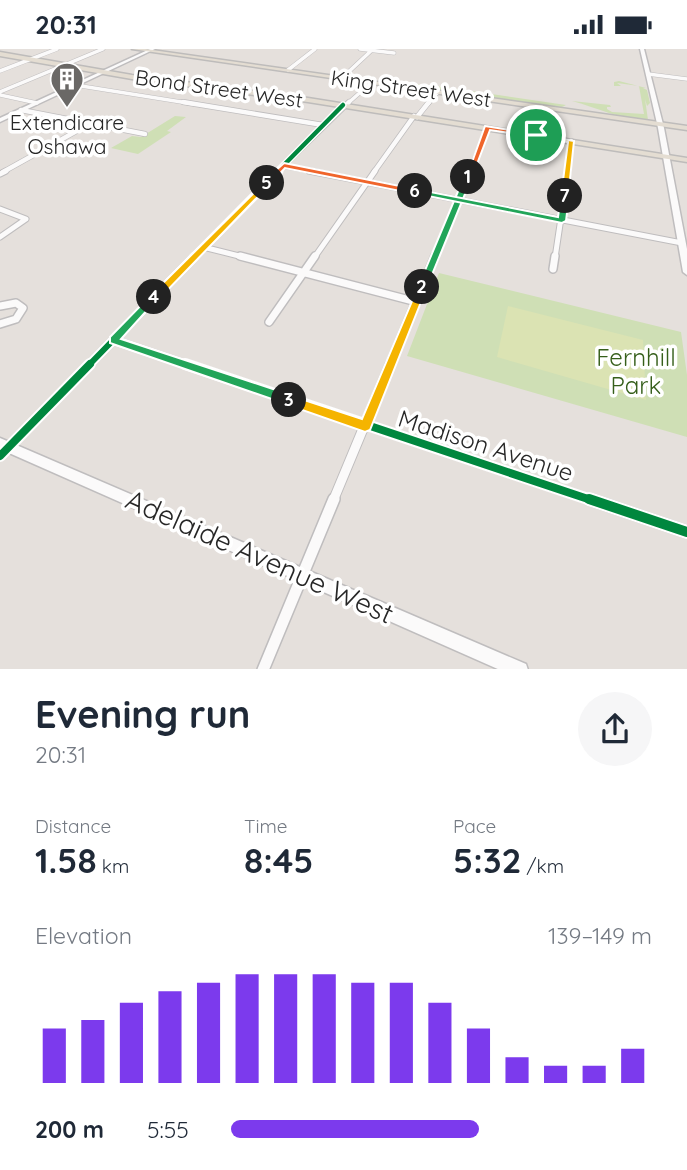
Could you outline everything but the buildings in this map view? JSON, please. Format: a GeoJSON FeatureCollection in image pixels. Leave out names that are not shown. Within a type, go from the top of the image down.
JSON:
{"type":"FeatureCollection","features":[{"type":"Feature","properties":{"kind":"main road","name":"King Street West"},"geometry":{"type":"LineString","coordinates":[[134,49],[687,128]]}},
{"type":"Feature","properties":{"kind":"main road"},"geometry":{"type":"LineString","coordinates":[[642,49],[660,125],[687,272]]}},
{"type":"Feature","properties":{"kind":"main road"},"geometry":{"type":"LineString","coordinates":[[0,120],[151,50]]}},
{"type":"Feature","properties":{"kind":"main road","name":"Bond Street West"},"geometry":{"type":"LineString","coordinates":[[0,54],[687,160]]}},
{"type":"Feature","properties":{"kind":"main road","name":"Adelaide Avenue West"},"geometry":{"type":"LineString","coordinates":[[3,448],[518,669]]}},
{"type":"Feature","properties":{"kind":"street"},"geometry":{"type":"LineString","coordinates":[[0,71],[57,49]]}},
{"type":"Feature","properties":{"kind":"street"},"geometry":{"type":"LineString","coordinates":[[0,94],[103,49]]}},
{"type":"Feature","properties":{"kind":"street"},"geometry":{"type":"LineString","coordinates":[[288,70],[315,49]]}},
{"type":"Feature","properties":{"kind":"street"},"geometry":{"type":"LineString","coordinates":[[360,49],[394,53]]}},
{"type":"Feature","properties":{"kind":"street"},"geometry":{"type":"LineString","coordinates":[[342,78],[373,50]]}},
{"type":"Feature","properties":{"kind":"street"},"geometry":{"type":"LineString","coordinates":[[648,75],[687,79]]}},
{"type":"Feature","properties":{"kind":"street"},"geometry":{"type":"LineString","coordinates":[[3,448],[343,105],[372,82]]}},
{"type":"Feature","properties":{"kind":"street"},"geometry":{"type":"LineString","coordinates":[[75,85],[323,125]]}},
{"type":"Feature","properties":{"kind":"street"},"geometry":{"type":"LineString","coordinates":[[270,322],[415,116],[438,92]]}},
{"type":"Feature","properties":{"kind":"street"},"geometry":{"type":"LineString","coordinates":[[0,94],[37,103]]}},
{"type":"Feature","properties":{"kind":"street"},"geometry":{"type":"LineString","coordinates":[[21,110],[145,134]]}},
{"type":"Feature","properties":{"kind":"street"},"geometry":{"type":"LineString","coordinates":[[0,174],[92,123]]}},
{"type":"Feature","properties":{"kind":"street"},"geometry":{"type":"LineString","coordinates":[[263,669],[488,128]]}},
{"type":"Feature","properties":{"kind":"street"},"geometry":{"type":"LineString","coordinates":[[553,269],[562,221],[571,141]]}},
{"type":"Feature","properties":{"kind":"street"},"geometry":{"type":"LineString","coordinates":[[284,166],[682,243]]}},
{"type":"Feature","properties":{"kind":"street"},"geometry":{"type":"LineString","coordinates":[[0,209],[25,217],[23,222],[0,237]]}},
{"type":"Feature","properties":{"kind":"street"},"geometry":{"type":"LineString","coordinates":[[203,247],[416,302]]}},
{"type":"Feature","properties":{"kind":"street"},"geometry":{"type":"LineString","coordinates":[[0,306],[16,303],[23,308],[16,319],[0,324]]}},
{"type":"Feature","properties":{"kind":"street","name":"Madison Avenue"},"geometry":{"type":"LineString","coordinates":[[113,340],[687,532]]}},
{"type":"Feature","properties":{"kind":"green space"},"geometry":{"type":"Polygon","coordinates":[[[384,81],[444,87],[566,105],[560,108],[384,81]]]}},
{"type":"Feature","properties":{"kind":"green space"},"geometry":{"type":"Polygon","coordinates":[[[614,82],[637,86],[617,83],[621,86],[614,86],[614,82]]]}},
{"type":"Feature","properties":{"kind":"green space"},"geometry":{"type":"Polygon","coordinates":[[[639,86],[647,90],[650,103],[647,106],[645,99],[648,120],[619,116],[572,101],[610,105],[607,109],[612,112],[644,114],[639,86]]]}},
{"type":"Feature","properties":{"kind":"green space"},"geometry":{"type":"Polygon","coordinates":[[[175,116],[186,117],[167,131],[171,132],[138,154],[111,148],[132,136],[141,137],[175,116]]]}},
{"type":"Feature","properties":{"kind":"green space","name":"Fernhill Park"},"geometry":{"type":"Polygon","coordinates":[[[439,273],[681,332],[687,375],[687,437],[407,356],[439,273]]]}},
{"type":"Feature","properties":{"kind":"green space"},"geometry":{"type":"Polygon","coordinates":[[[508,306],[643,340],[646,400],[497,357],[508,306]]]}},
{"type":"Feature","properties":{"kind":"cycle path"},"geometry":{"type":"LineString","coordinates":[[0,456],[343,105]]}},
{"type":"Feature","properties":{"kind":"cycle path"},"geometry":{"type":"LineString","coordinates":[[113,340],[687,532]]}},
{"type":"Feature","properties":{"kind":"place","name":"Extendicare Oshawa"},"geometry":{"type":"Point","coordinates":[67,109]}},
{"type":"Feature","properties":{"kind":"route"},"geometry":{"type":"LineString","coordinates":[[536,135],[488,128],[459,200],[365,426],[113,340],[284,166],[459,200],[562,221],[571,141],[536,135]]}}]}
